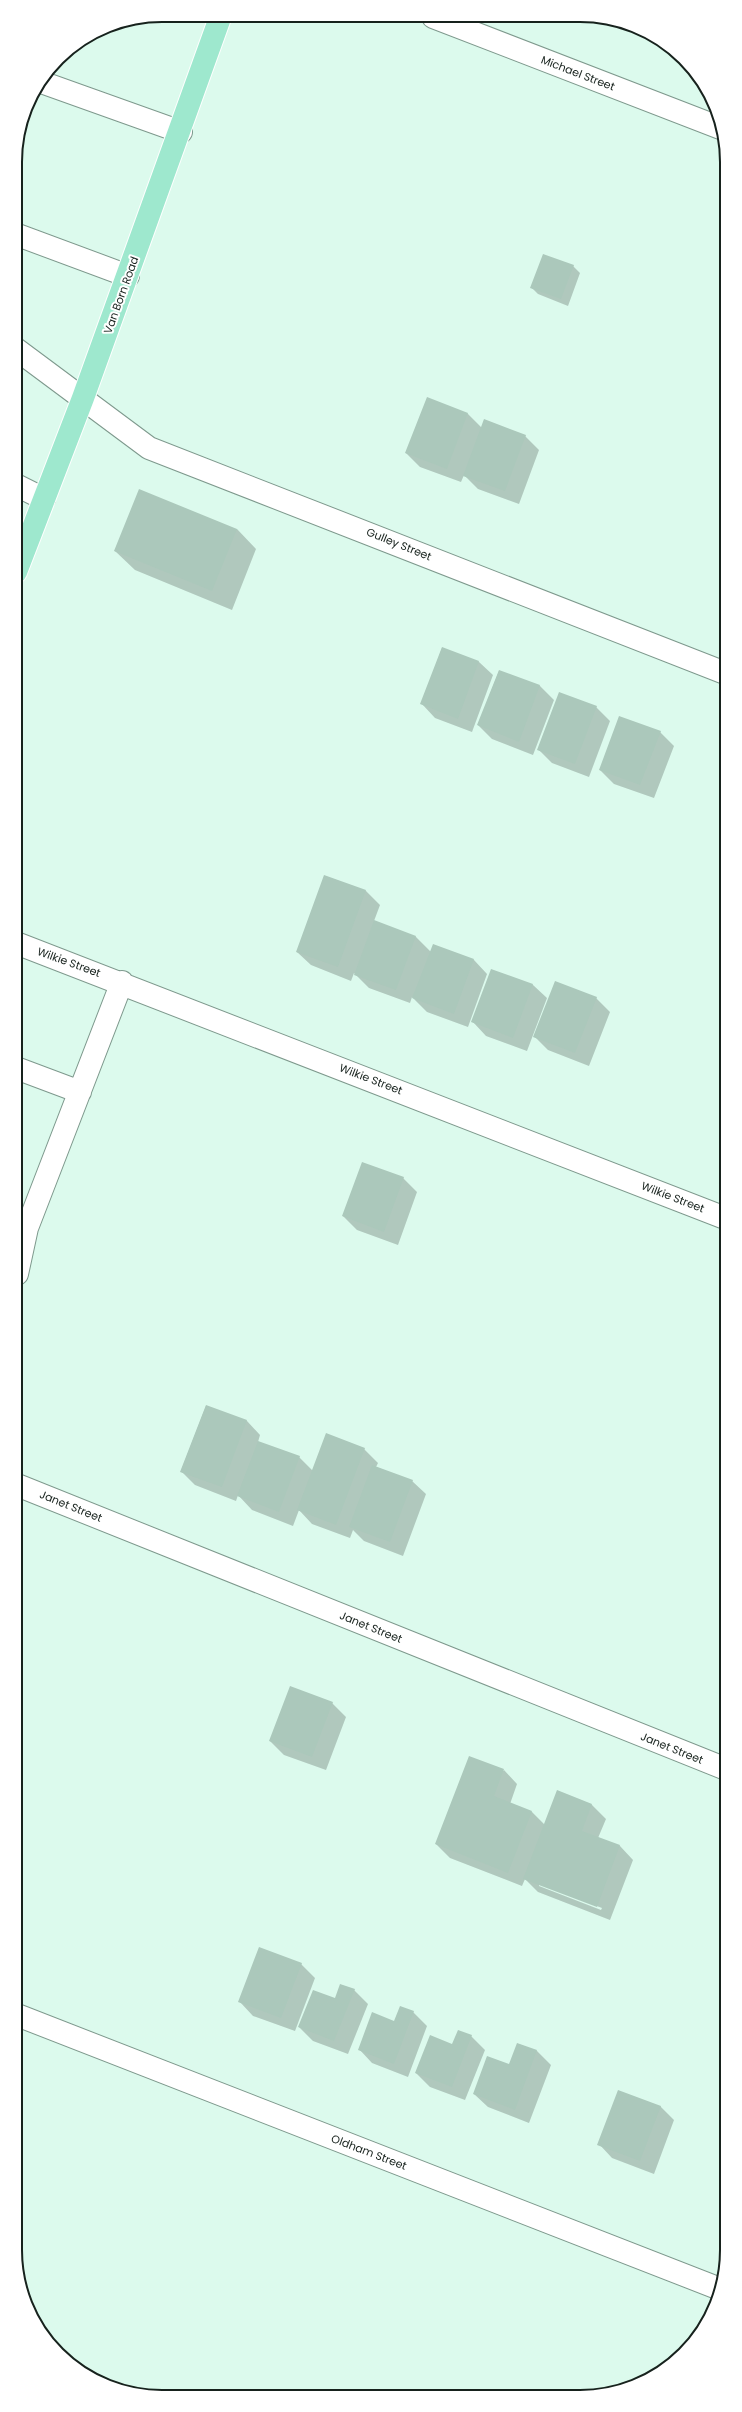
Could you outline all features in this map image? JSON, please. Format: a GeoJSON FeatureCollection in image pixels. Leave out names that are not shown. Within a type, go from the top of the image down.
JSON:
{"type":"FeatureCollection","features":[{"type":"Feature","properties":{"kind":"main road","name":"Van Born Road"},"geometry":{"type":"LineString","coordinates":[[22,556],[83,398],[181,132],[219,22]]}},
{"type":"Feature","properties":{"kind":"street","name":"Michael Street"},"geometry":{"type":"LineString","coordinates":[[446,22],[715,127]]}},
{"type":"Feature","properties":{"kind":"street"},"geometry":{"type":"LineString","coordinates":[[46,84],[181,132]]}},
{"type":"Feature","properties":{"kind":"street"},"geometry":{"type":"LineString","coordinates":[[22,237],[128,276]]}},
{"type":"Feature","properties":{"kind":"street","name":"Gulley Street"},"geometry":{"type":"LineString","coordinates":[[22,353],[149,448],[720,671]]}},
{"type":"Feature","properties":{"kind":"street"},"geometry":{"type":"LineString","coordinates":[[22,488],[44,499]]}},
{"type":"Feature","properties":{"kind":"street","name":"Wilkie Street"},"geometry":{"type":"LineString","coordinates":[[22,945],[122,982],[720,1216]]}},
{"type":"Feature","properties":{"kind":"street"},"geometry":{"type":"LineString","coordinates":[[22,1251],[27,1228],[122,982]]}},
{"type":"Feature","properties":{"kind":"street"},"geometry":{"type":"LineString","coordinates":[[22,1070],[80,1092]]}},
{"type":"Feature","properties":{"kind":"street","name":"Janet Street"},"geometry":{"type":"LineString","coordinates":[[22,1487],[720,1767]]}},
{"type":"Feature","properties":{"kind":"street","name":"Oldham Street"},"geometry":{"type":"LineString","coordinates":[[22,2016],[715,2287]]}},
{"type":"Feature","properties":{"kind":"building"},"geometry":{"type":"Polygon","coordinates":[[[543,254],[574,265],[561,299],[530,288],[543,254]]]}},
{"type":"Feature","properties":{"kind":"building"},"geometry":{"type":"Polygon","coordinates":[[[427,397],[468,413],[447,469],[405,453],[427,397]]]}},
{"type":"Feature","properties":{"kind":"building"},"geometry":{"type":"Polygon","coordinates":[[[484,419],[526,435],[505,491],[463,476],[484,419]]]}},
{"type":"Feature","properties":{"kind":"building"},"geometry":{"type":"Polygon","coordinates":[[[139,489],[237,529],[212,591],[114,551],[139,489]]]}},
{"type":"Feature","properties":{"kind":"building"},"geometry":{"type":"Polygon","coordinates":[[[442,647],[479,661],[458,719],[420,704],[442,647]]]}},
{"type":"Feature","properties":{"kind":"building"},"geometry":{"type":"Polygon","coordinates":[[[499,670],[540,685],[519,742],[477,725],[499,670]]]}},
{"type":"Feature","properties":{"kind":"building"},"geometry":{"type":"Polygon","coordinates":[[[559,692],[597,706],[575,764],[537,750],[559,692]]]}},
{"type":"Feature","properties":{"kind":"building"},"geometry":{"type":"Polygon","coordinates":[[[619,716],[661,731],[640,785],[599,770],[619,716]]]}},
{"type":"Feature","properties":{"kind":"building"},"geometry":{"type":"Polygon","coordinates":[[[324,875],[366,890],[338,967],[296,952],[324,875]]]}},
{"type":"Feature","properties":{"kind":"building"},"geometry":{"type":"Polygon","coordinates":[[[374,920],[416,936],[396,990],[354,975],[374,920]]]}},
{"type":"Feature","properties":{"kind":"building"},"geometry":{"type":"Polygon","coordinates":[[[433,944],[474,959],[454,1014],[412,998],[433,944]]]}},
{"type":"Feature","properties":{"kind":"building"},"geometry":{"type":"Polygon","coordinates":[[[491,969],[533,984],[513,1038],[471,1022],[491,969]]]}},
{"type":"Feature","properties":{"kind":"building"},"geometry":{"type":"Polygon","coordinates":[[[555,981],[597,997],[575,1053],[533,1037],[555,981]]]}},
{"type":"Feature","properties":{"kind":"building"},"geometry":{"type":"Polygon","coordinates":[[[362,1162],[404,1177],[384,1232],[342,1216],[362,1162]]]}},
{"type":"Feature","properties":{"kind":"building"},"geometry":{"type":"Polygon","coordinates":[[[206,1405],[247,1420],[222,1487],[180,1472],[206,1405]]]}},
{"type":"Feature","properties":{"kind":"building"},"geometry":{"type":"Polygon","coordinates":[[[326,1433],[365,1448],[336,1525],[297,1510],[326,1433]]]}},
{"type":"Feature","properties":{"kind":"building"},"geometry":{"type":"Polygon","coordinates":[[[258,1441],[300,1456],[279,1512],[237,1496],[258,1441]]]}},
{"type":"Feature","properties":{"kind":"building"},"geometry":{"type":"Polygon","coordinates":[[[372,1465],[413,1480],[390,1542],[349,1527],[372,1465]]]}},
{"type":"Feature","properties":{"kind":"building"},"geometry":{"type":"Polygon","coordinates":[[[290,1686],[333,1702],[312,1757],[269,1741],[290,1686]]]}},
{"type":"Feature","properties":{"kind":"building"},"geometry":{"type":"Polygon","coordinates":[[[469,1756],[504,1769],[494,1796],[532,1811],[508,1873],[435,1844],[469,1756]]]}},
{"type":"Feature","properties":{"kind":"building"},"geometry":{"type":"Polygon","coordinates":[[[557,1790],[592,1804],[582,1831],[620,1845],[597,1907],[523,1879],[557,1790]]]}},
{"type":"Feature","properties":{"kind":"building"},"geometry":{"type":"Polygon","coordinates":[[[259,1947],[302,1963],[281,2018],[238,2002],[259,1947]]]}},
{"type":"Feature","properties":{"kind":"building"},"geometry":{"type":"Polygon","coordinates":[[[340,1984],[355,1989],[334,2041],[298,2027],[313,1990],[335,1998],[340,1984]]]}},
{"type":"Feature","properties":{"kind":"building"},"geometry":{"type":"Polygon","coordinates":[[[400,2006],[414,2011],[394,2064],[358,2050],[372,2012],[394,2021],[400,2006]]]}},
{"type":"Feature","properties":{"kind":"building"},"geometry":{"type":"Polygon","coordinates":[[[458,2030],[472,2035],[452,2087],[415,2073],[430,2035],[452,2044],[458,2030]]]}},
{"type":"Feature","properties":{"kind":"building"},"geometry":{"type":"Polygon","coordinates":[[[517,2043],[537,2050],[515,2110],[473,2094],[487,2056],[509,2064],[517,2043]]]}},
{"type":"Feature","properties":{"kind":"building"},"geometry":{"type":"Polygon","coordinates":[[[618,2090],[661,2106],[640,2161],[597,2145],[618,2090]]]}}]}
